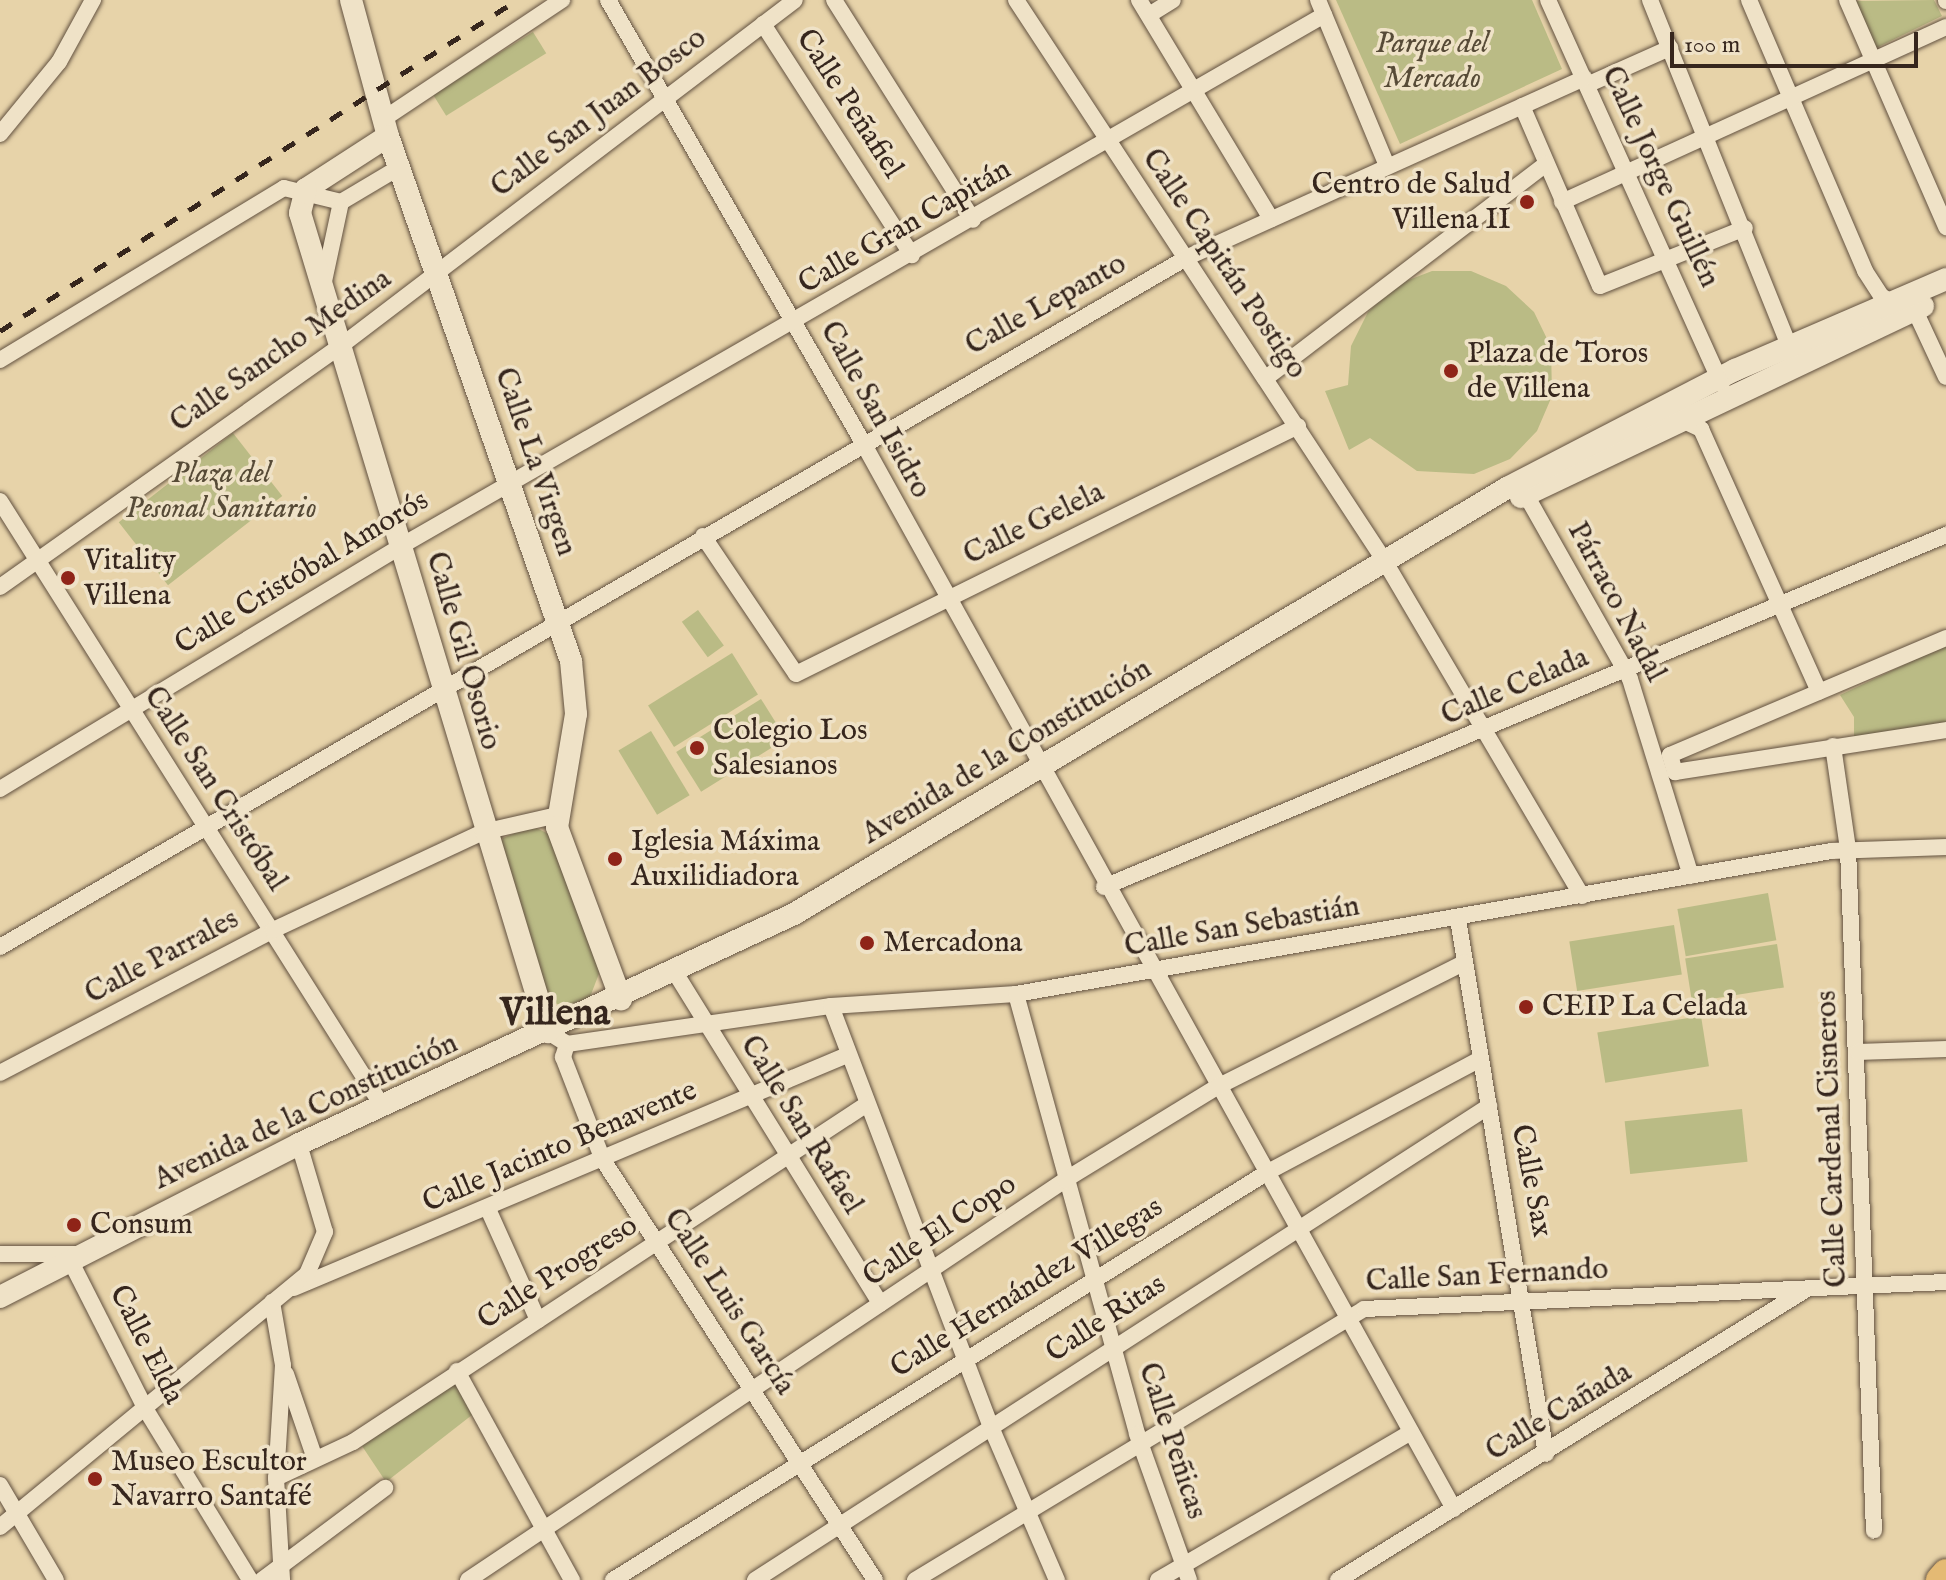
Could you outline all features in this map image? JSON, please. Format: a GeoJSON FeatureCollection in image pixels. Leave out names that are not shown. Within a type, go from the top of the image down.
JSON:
{"type":"FeatureCollection","features":[{"type":"Feature","properties":{"kind":"highway"},"geometry":{"type":"LineString","coordinates":[[1940,1580],[1946,1573]]}},
{"type":"Feature","properties":{"kind":"street"},"geometry":{"type":"LineString","coordinates":[[0,134],[59,62],[93,0]]}},
{"type":"Feature","properties":{"kind":"street","name":"Calle La Virgen"},"geometry":{"type":"LineString","coordinates":[[351,0],[400,167],[511,483],[557,625],[576,701],[558,815]]}},
{"type":"Feature","properties":{"kind":"street"},"geometry":{"type":"LineString","coordinates":[[301,205],[324,175],[562,0]]}},
{"type":"Feature","properties":{"kind":"street","name":"Calle San Isidro"},"geometry":{"type":"LineString","coordinates":[[608,0],[862,441],[944,599],[1042,766],[1150,970],[1347,1314],[1454,1509]]}},
{"type":"Feature","properties":{"kind":"street","name":"Calle San Juan Bosco"},"geometry":{"type":"LineString","coordinates":[[437,271],[795,0]]}},
{"type":"Feature","properties":{"kind":"street"},"geometry":{"type":"LineString","coordinates":[[834,0],[973,220]]}},
{"type":"Feature","properties":{"kind":"street","name":"Calle Capitán Postigo"},"geometry":{"type":"LineString","coordinates":[[1016,0],[1107,141],[1188,257],[1384,560],[1582,896]]}},
{"type":"Feature","properties":{"kind":"street"},"geometry":{"type":"LineString","coordinates":[[1139,0],[1271,219]]}},
{"type":"Feature","properties":{"kind":"street"},"geometry":{"type":"LineString","coordinates":[[1149,15],[1173,0]]}},
{"type":"Feature","properties":{"kind":"street","name":"Calle Jorge Guillén"},"geometry":{"type":"LineString","coordinates":[[1548,0],[1720,378]]}},
{"type":"Feature","properties":{"kind":"street"},"geometry":{"type":"LineString","coordinates":[[1650,0],[1745,228],[1789,346]]}},
{"type":"Feature","properties":{"kind":"street"},"geometry":{"type":"LineString","coordinates":[[1749,0],[1865,271],[1927,330],[1946,377]]}},
{"type":"Feature","properties":{"kind":"street"},"geometry":{"type":"LineString","coordinates":[[1847,0],[1946,227]]}},
{"type":"Feature","properties":{"kind":"street"},"geometry":{"type":"LineString","coordinates":[[1321,8],[1387,166]]}},
{"type":"Feature","properties":{"kind":"street","name":"Calle Gran Capitán"},"geometry":{"type":"LineString","coordinates":[[511,483],[795,324],[1195,90],[1321,8]]}},
{"type":"Feature","properties":{"kind":"street","name":"Calle Peñafiel"},"geometry":{"type":"LineString","coordinates":[[763,24],[912,255]]}},
{"type":"Feature","properties":{"kind":"street"},"geometry":{"type":"LineString","coordinates":[[1562,202],[1705,134],[1946,27]]}},
{"type":"Feature","properties":{"kind":"street","name":"Calle Lepanto"},"geometry":{"type":"LineString","coordinates":[[0,947],[204,825],[557,625],[862,441],[1188,257],[1522,106],[1670,48]]}},
{"type":"Feature","properties":{"kind":"street"},"geometry":{"type":"LineString","coordinates":[[1522,106],[1596,283],[1606,286],[1745,228]]}},
{"type":"Feature","properties":{"kind":"street"},"geometry":{"type":"LineString","coordinates":[[1266,378],[1546,164]]}},
{"type":"Feature","properties":{"kind":"street"},"geometry":{"type":"LineString","coordinates":[[0,360],[284,188],[301,205],[341,202],[400,167]]}},
{"type":"Feature","properties":{"kind":"street","name":"Calle Gil Osorio"},"geometry":{"type":"LineString","coordinates":[[323,286],[341,202]]}},
{"type":"Feature","properties":{"kind":"street","name":"Calle Gil Osorio"},"geometry":{"type":"LineString","coordinates":[[301,205],[483,832],[558,1038]]}},
{"type":"Feature","properties":{"kind":"street","name":"Calle Sancho Medina"},"geometry":{"type":"LineString","coordinates":[[0,587],[37,557],[342,345],[437,271]]}},
{"type":"Feature","properties":{"kind":"street","name":"Avenida de la Constitución"},"geometry":{"type":"LineString","coordinates":[[0,1297],[72,1256],[299,1144],[383,1107],[558,1038],[621,999],[794,914],[1384,560],[1720,378],[1789,346],[1901,308],[1946,279]]}},
{"type":"Feature","properties":{"kind":"street"},"geometry":{"type":"LineString","coordinates":[[1442,529],[1526,495],[1686,422],[1901,308],[1939,298]]}},
{"type":"Feature","properties":{"kind":"street"},"geometry":{"type":"LineString","coordinates":[[1927,330],[1939,298]]}},
{"type":"Feature","properties":{"kind":"street"},"geometry":{"type":"LineString","coordinates":[[1635,445],[1719,397],[1720,378]]}},
{"type":"Feature","properties":{"kind":"street"},"geometry":{"type":"LineString","coordinates":[[1686,422],[1701,429],[1819,692]]}},
{"type":"Feature","properties":{"kind":"street","name":"Calle Gelela"},"geometry":{"type":"LineString","coordinates":[[703,536],[796,674],[1298,426]]}},
{"type":"Feature","properties":{"kind":"street","name":"Calle Cristóbal Amorós"},"geometry":{"type":"LineString","coordinates":[[0,789],[401,546],[511,483]]}},
{"type":"Feature","properties":{"kind":"street","name":"Párraco Nadal"},"geometry":{"type":"LineString","coordinates":[[1526,495],[1624,671],[1691,876]]}},
{"type":"Feature","properties":{"kind":"street","name":"Calle San Cristóbal"},"geometry":{"type":"LineString","coordinates":[[0,501],[383,1107]]}},
{"type":"Feature","properties":{"kind":"street","name":"Calle Celada"},"geometry":{"type":"LineString","coordinates":[[1104,887],[1486,731],[1779,601],[1946,535]]}},
{"type":"Feature","properties":{"kind":"street"},"geometry":{"type":"LineString","coordinates":[[1946,638],[1670,755],[1675,772],[1946,730]]}},
{"type":"Feature","properties":{"kind":"street","name":"Calle Cardenal Cisneros"},"geometry":{"type":"LineString","coordinates":[[1833,746],[1848,849],[1874,1531]]}},
{"type":"Feature","properties":{"kind":"street"},"geometry":{"type":"LineString","coordinates":[[558,815],[560,838],[621,999]]}},
{"type":"Feature","properties":{"kind":"street","name":"Calle Parrales"},"geometry":{"type":"LineString","coordinates":[[0,1073],[273,930],[483,832],[558,815]]}},
{"type":"Feature","properties":{"kind":"street","name":"Calle San Sebastián"},"geometry":{"type":"LineString","coordinates":[[558,1038],[831,1006],[1016,994],[1848,849],[1946,847]]}},
{"type":"Feature","properties":{"kind":"street","name":"Calle Sax"},"geometry":{"type":"LineString","coordinates":[[1458,919],[1480,1059],[1525,1301],[1546,1454]]}},
{"type":"Feature","properties":{"kind":"street","name":"Calle El Copo"},"geometry":{"type":"LineString","coordinates":[[468,1580],[547,1530],[1065,1180],[1217,1087],[1464,963]]}},
{"type":"Feature","properties":{"kind":"street","name":"Calle San Rafael"},"geometry":{"type":"LineString","coordinates":[[676,974],[881,1304]]}},
{"type":"Feature","properties":{"kind":"street","name":"Calle Peñicas"},"geometry":{"type":"LineString","coordinates":[[1016,994],[1139,1441],[1186,1573]]}},
{"type":"Feature","properties":{"kind":"street"},"geometry":{"type":"LineString","coordinates":[[831,1006],[847,1055],[933,1268],[991,1427],[1057,1580]]}},
{"type":"Feature","properties":{"kind":"street","name":"Calle Luis García"},"geometry":{"type":"LineString","coordinates":[[558,1038],[603,1160],[801,1463],[837,1526],[875,1580]]}},
{"type":"Feature","properties":{"kind":"street"},"geometry":{"type":"LineString","coordinates":[[1858,1052],[1946,1049]]}},
{"type":"Feature","properties":{"kind":"street","name":"Calle Jacinto Benavente"},"geometry":{"type":"LineString","coordinates":[[294,1288],[488,1209],[847,1055]]}},
{"type":"Feature","properties":{"kind":"street","name":"Calle Hernández Villegas"},"geometry":{"type":"LineString","coordinates":[[613,1580],[1266,1173],[1480,1059]]}},
{"type":"Feature","properties":{"kind":"street","name":"Calle Progreso"},"geometry":{"type":"LineString","coordinates":[[276,1478],[314,1456],[353,1442],[867,1104]]}},
{"type":"Feature","properties":{"kind":"street","name":"Calle Ritas"},"geometry":{"type":"LineString","coordinates":[[755,1580],[1489,1106]]}},
{"type":"Feature","properties":{"kind":"street"},"geometry":{"type":"LineString","coordinates":[[0,1527],[146,1410],[272,1302],[294,1288],[319,1258],[325,1232],[299,1144]]}},
{"type":"Feature","properties":{"kind":"street"},"geometry":{"type":"LineString","coordinates":[[488,1209],[538,1320]]}},
{"type":"Feature","properties":{"kind":"street"},"geometry":{"type":"LineString","coordinates":[[0,1254],[72,1256]]}},
{"type":"Feature","properties":{"kind":"street","name":"Calle Elda"},"geometry":{"type":"LineString","coordinates":[[72,1256],[146,1410],[250,1580]]}},
{"type":"Feature","properties":{"kind":"street","name":"Calle San Fernando"},"geometry":{"type":"LineString","coordinates":[[915,1580],[1347,1314],[1525,1301],[1946,1282]]}},
{"type":"Feature","properties":{"kind":"street","name":"Calle Cañada"},"geometry":{"type":"LineString","coordinates":[[1338,1580],[1546,1454],[1807,1289]]}},
{"type":"Feature","properties":{"kind":"street"},"geometry":{"type":"LineString","coordinates":[[272,1302],[283,1365],[314,1456]]}},
{"type":"Feature","properties":{"kind":"street"},"geometry":{"type":"LineString","coordinates":[[281,1573],[276,1478],[283,1365]]}},
{"type":"Feature","properties":{"kind":"street"},"geometry":{"type":"LineString","coordinates":[[457,1371],[572,1580]]}},
{"type":"Feature","properties":{"kind":"street"},"geometry":{"type":"LineString","coordinates":[[1158,1580],[1186,1573],[1411,1432]]}},
{"type":"Feature","properties":{"kind":"street"},"geometry":{"type":"LineString","coordinates":[[0,1485],[56,1580]]}},
{"type":"Feature","properties":{"kind":"street"},"geometry":{"type":"LineString","coordinates":[[262,1580],[281,1573],[385,1488]]}},
{"type":"Feature","properties":{"kind":"green space","name":"Parque del Mercado"},"geometry":{"type":"Polygon","coordinates":[[[1336,0],[1532,0],[1562,69],[1400,144],[1336,0]]]}},
{"type":"Feature","properties":{"kind":"green space"},"geometry":{"type":"Polygon","coordinates":[[[1934,0],[1942,16],[1874,49],[1854,1],[1934,0]]]}},
{"type":"Feature","properties":{"kind":"green space"},"geometry":{"type":"Polygon","coordinates":[[[533,32],[546,53],[446,116],[433,95],[533,32]]]}},
{"type":"Feature","properties":{"kind":"green space","name":"Plaza de Toros de Villena"},"geometry":{"type":"Polygon","coordinates":[[[1432,271],[1471,271],[1506,286],[1534,312],[1551,347],[1552,396],[1537,431],[1510,459],[1474,474],[1417,471],[1370,438],[1349,450],[1325,391],[1348,385],[1351,346],[1368,312],[1396,285],[1432,271]]]}},
{"type":"Feature","properties":{"kind":"green space","name":"Plaza del Pesonal Sanitario"},"geometry":{"type":"Polygon","coordinates":[[[233,433],[282,496],[168,585],[119,522],[233,433]]]}},
{"type":"Feature","properties":{"kind":"green space"},"geometry":{"type":"Polygon","coordinates":[[[698,610],[724,646],[708,657],[682,622],[698,610]]]}},
{"type":"Feature","properties":{"kind":"green space"},"geometry":{"type":"Polygon","coordinates":[[[1946,645],[1946,723],[1854,738],[1854,717],[1840,695],[1946,645]]]}},
{"type":"Feature","properties":{"kind":"green space"},"geometry":{"type":"Polygon","coordinates":[[[732,653],[758,695],[674,747],[648,705],[732,653]]]}},
{"type":"Feature","properties":{"kind":"green space"},"geometry":{"type":"Polygon","coordinates":[[[761,699],[786,739],[701,792],[676,752],[761,699]]]}},
{"type":"Feature","properties":{"kind":"green space"},"geometry":{"type":"Polygon","coordinates":[[[651,731],[690,795],[657,815],[618,751],[651,731]]]}},
{"type":"Feature","properties":{"kind":"green space"},"geometry":{"type":"Polygon","coordinates":[[[532,826],[549,834],[600,971],[590,997],[564,1007],[542,997],[500,846],[503,838],[532,826]]]}},
{"type":"Feature","properties":{"kind":"green space"},"geometry":{"type":"Polygon","coordinates":[[[1768,893],[1776,940],[1686,956],[1677,909],[1768,893]]]}},
{"type":"Feature","properties":{"kind":"green space"},"geometry":{"type":"Polygon","coordinates":[[[1674,925],[1682,974],[1577,991],[1569,942],[1674,925]]]}},
{"type":"Feature","properties":{"kind":"green space"},"geometry":{"type":"Polygon","coordinates":[[[1777,944],[1784,987],[1692,1002],[1685,959],[1777,944]]]}},
{"type":"Feature","properties":{"kind":"green space"},"geometry":{"type":"Polygon","coordinates":[[[1701,1016],[1709,1066],[1605,1083],[1597,1032],[1701,1016]]]}},
{"type":"Feature","properties":{"kind":"green space"},"geometry":{"type":"Polygon","coordinates":[[[1742,1109],[1748,1162],[1630,1174],[1625,1121],[1742,1109]]]}},
{"type":"Feature","properties":{"kind":"green space"},"geometry":{"type":"Polygon","coordinates":[[[457,1381],[472,1415],[386,1482],[362,1446],[457,1381]]]}},
{"type":"Feature","properties":{"kind":"railway"},"geometry":{"type":"LineString","coordinates":[[0,331],[517,0]]}},
{"type":"Feature","properties":{"kind":"place","name":"Centro de Salud Villena II"},"geometry":{"type":"Point","coordinates":[1527,202]}},
{"type":"Feature","properties":{"kind":"place","name":"Plaza de Toros de Villena"},"geometry":{"type":"Point","coordinates":[1451,371]}},
{"type":"Feature","properties":{"kind":"place","name":"Vitality Villena"},"geometry":{"type":"Point","coordinates":[68,578]}},
{"type":"Feature","properties":{"kind":"place","name":"Colegio Los Salesianos"},"geometry":{"type":"Point","coordinates":[697,748]}},
{"type":"Feature","properties":{"kind":"place","name":"Iglesia Máxima Auxilidiadora"},"geometry":{"type":"Point","coordinates":[615,859]}},
{"type":"Feature","properties":{"kind":"place","name":"Mercadona"},"geometry":{"type":"Point","coordinates":[867,943]}},
{"type":"Feature","properties":{"kind":"place","name":"CEIP La Celada"},"geometry":{"type":"Point","coordinates":[1526,1007]}},
{"type":"Feature","properties":{"kind":"place","name":"Consum"},"geometry":{"type":"Point","coordinates":[74,1225]}},
{"type":"Feature","properties":{"kind":"place","name":"Museo Escultor Navarro Santafé"},"geometry":{"type":"Point","coordinates":[95,1479]}},
{"type":"Feature","properties":{"kind":"district","name":"Villena"},"geometry":{"type":"Point","coordinates":[555,1015]}}]}
